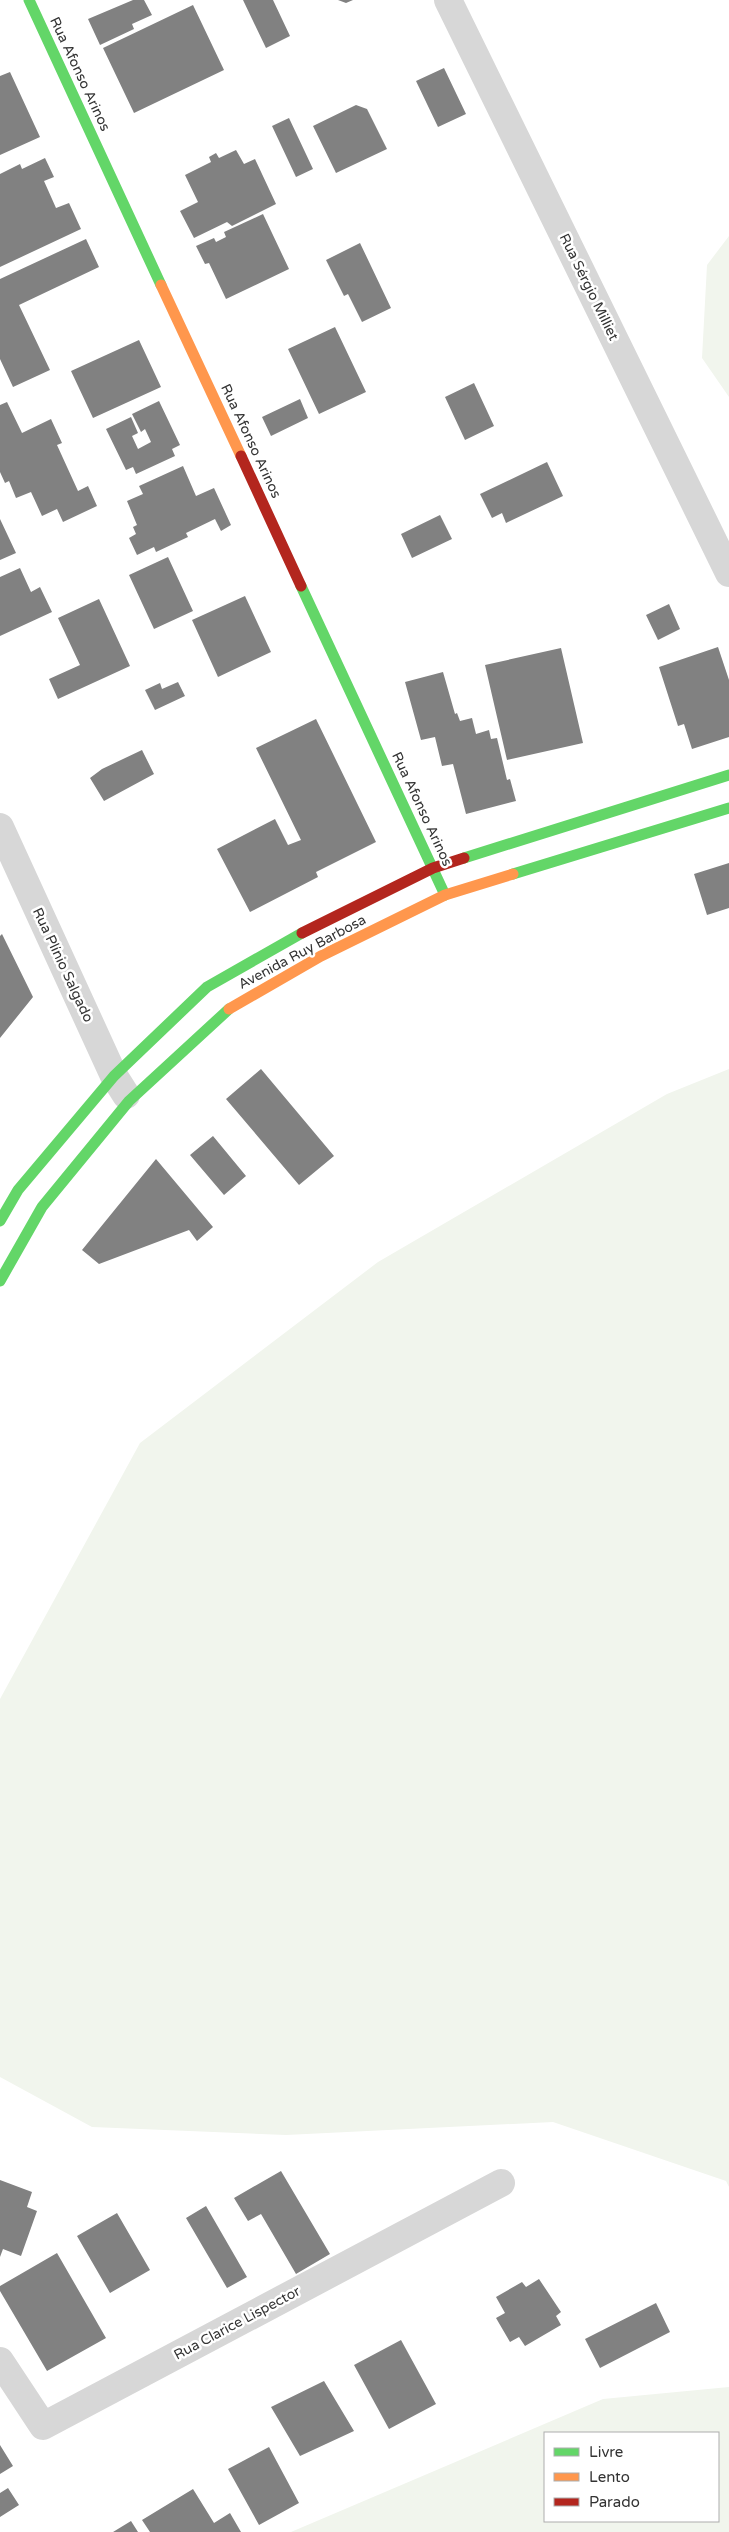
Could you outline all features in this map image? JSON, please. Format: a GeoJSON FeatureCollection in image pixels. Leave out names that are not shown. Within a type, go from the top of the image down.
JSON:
{"type":"FeatureCollection","features":[{"type":"Feature","properties":{"kind":"main road","name":"Rua Afonso Arinos"},"geometry":{"type":"LineString","coordinates":[[29,0],[445,896]]}},
{"type":"Feature","properties":{"kind":"main road","name":"Avenida Ruy Barbosa"},"geometry":{"type":"LineString","coordinates":[[0,1221],[18,1190],[114,1076],[207,987],[307,930],[433,868],[729,775]]}},
{"type":"Feature","properties":{"kind":"main road","name":"Avenida Ruy Barbosa"},"geometry":{"type":"LineString","coordinates":[[0,1281],[42,1207],[129,1101],[225,1011],[321,956],[445,896],[729,808]]}},
{"type":"Feature","properties":{"kind":"street","name":"Rua Sérgio Milliet"},"geometry":{"type":"LineString","coordinates":[[448,0],[729,573]]}},
{"type":"Feature","properties":{"kind":"street","name":"Rua Plínio Salgado"},"geometry":{"type":"LineString","coordinates":[[0,827],[114,1076],[129,1101]]}},
{"type":"Feature","properties":{"kind":"street","name":"Rua Clarice Lispector"},"geometry":{"type":"LineString","coordinates":[[0,2361],[43,2426],[500,2183]]}},
{"type":"Feature","properties":{"kind":"shaded area"},"geometry":{"type":"Polygon","coordinates":[[[729,236],[729,397],[702,358],[707,265],[729,236]]]}},
{"type":"Feature","properties":{"kind":"shaded area"},"geometry":{"type":"Polygon","coordinates":[[[729,1069],[729,2187],[726,2181],[553,2122],[286,2135],[92,2127],[0,2077],[0,1699],[140,1443],[378,1262],[667,1094],[729,1069]]]}},
{"type":"Feature","properties":{"kind":"shaded area"},"geometry":{"type":"Polygon","coordinates":[[[729,2387],[729,2532],[291,2532],[603,2399],[729,2387]]]}},
{"type":"Feature","properties":{"kind":"building"},"geometry":{"type":"Polygon","coordinates":[[[133,0],[144,0],[152,15],[132,24],[134,29],[100,45],[88,19],[133,0]]]}},
{"type":"Feature","properties":{"kind":"building"},"geometry":{"type":"Polygon","coordinates":[[[243,0],[273,0],[290,36],[266,48],[243,0]]]}},
{"type":"Feature","properties":{"kind":"building"},"geometry":{"type":"Polygon","coordinates":[[[338,0],[353,0],[346,3],[338,0]]]}},
{"type":"Feature","properties":{"kind":"building"},"geometry":{"type":"Polygon","coordinates":[[[193,5],[224,70],[134,113],[103,48],[193,5]]]}},
{"type":"Feature","properties":{"kind":"building"},"geometry":{"type":"Polygon","coordinates":[[[444,68],[466,114],[438,127],[416,81],[444,68]]]}},
{"type":"Feature","properties":{"kind":"building"},"geometry":{"type":"Polygon","coordinates":[[[10,72],[40,137],[0,155],[0,76],[10,72]]]}},
{"type":"Feature","properties":{"kind":"building"},"geometry":{"type":"Polygon","coordinates":[[[356,105],[367,109],[387,149],[336,173],[313,126],[356,105]]]}},
{"type":"Feature","properties":{"kind":"building"},"geometry":{"type":"Polygon","coordinates":[[[289,118],[313,169],[296,177],[272,126],[289,118]]]}},
{"type":"Feature","properties":{"kind":"building"},"geometry":{"type":"Polygon","coordinates":[[[236,150],[244,164],[255,159],[276,204],[232,226],[227,222],[194,238],[180,211],[198,202],[185,175],[211,162],[209,157],[216,153],[219,158],[236,150]]]}},
{"type":"Feature","properties":{"kind":"building"},"geometry":{"type":"Polygon","coordinates":[[[45,158],[54,177],[44,181],[56,208],[69,203],[81,229],[0,267],[0,174],[20,164],[22,169],[45,158]]]}},
{"type":"Feature","properties":{"kind":"building"},"geometry":{"type":"Polygon","coordinates":[[[263,214],[289,269],[226,299],[209,263],[205,264],[196,246],[214,238],[216,242],[226,237],[224,232],[263,214]]]}},
{"type":"Feature","properties":{"kind":"building"},"geometry":{"type":"Polygon","coordinates":[[[86,239],[99,267],[19,305],[50,370],[13,387],[0,359],[0,279],[86,239]]]}},
{"type":"Feature","properties":{"kind":"building"},"geometry":{"type":"Polygon","coordinates":[[[360,243],[391,308],[362,322],[348,294],[344,296],[326,260],[360,243]]]}},
{"type":"Feature","properties":{"kind":"building"},"geometry":{"type":"Polygon","coordinates":[[[335,327],[366,392],[319,414],[288,349],[335,327]]]}},
{"type":"Feature","properties":{"kind":"building"},"geometry":{"type":"Polygon","coordinates":[[[139,340],[161,387],[93,418],[71,371],[139,340]]]}},
{"type":"Feature","properties":{"kind":"building"},"geometry":{"type":"Polygon","coordinates":[[[474,383],[494,426],[465,440],[445,397],[474,383]]]}},
{"type":"Feature","properties":{"kind":"building"},"geometry":{"type":"Polygon","coordinates":[[[300,399],[308,418],[271,436],[262,417],[300,399]]]}},
{"type":"Feature","properties":{"kind":"building"},"geometry":{"type":"Polygon","coordinates":[[[159,401],[180,445],[172,449],[175,456],[136,474],[133,467],[126,470],[106,429],[131,417],[138,433],[132,436],[138,449],[151,442],[145,429],[141,432],[132,414],[159,401]]]}},
{"type":"Feature","properties":{"kind":"building"},"geometry":{"type":"Polygon","coordinates":[[[7,402],[22,433],[51,419],[62,443],[57,445],[78,491],[88,486],[97,506],[63,522],[57,509],[42,516],[31,492],[16,498],[9,481],[5,483],[0,472],[0,405],[7,402]]]}},
{"type":"Feature","properties":{"kind":"building"},"geometry":{"type":"Polygon","coordinates":[[[547,462],[563,496],[506,523],[502,513],[492,518],[480,494],[547,462]]]}},
{"type":"Feature","properties":{"kind":"building"},"geometry":{"type":"Polygon","coordinates":[[[183,466],[196,496],[214,488],[231,525],[221,531],[215,519],[186,533],[188,537],[156,552],[154,547],[137,555],[129,538],[136,534],[133,527],[137,525],[127,501],[143,494],[139,486],[183,466]]]}},
{"type":"Feature","properties":{"kind":"building"},"geometry":{"type":"Polygon","coordinates":[[[440,515],[452,539],[412,558],[401,534],[440,515]]]}},
{"type":"Feature","properties":{"kind":"building"},"geometry":{"type":"Polygon","coordinates":[[[0,519],[16,553],[0,560],[0,519]]]}},
{"type":"Feature","properties":{"kind":"building"},"geometry":{"type":"Polygon","coordinates":[[[168,557],[193,611],[154,629],[129,575],[168,557]]]}},
{"type":"Feature","properties":{"kind":"building"},"geometry":{"type":"Polygon","coordinates":[[[20,568],[31,592],[40,587],[52,612],[0,636],[0,577],[20,568]]]}},
{"type":"Feature","properties":{"kind":"building"},"geometry":{"type":"Polygon","coordinates":[[[245,596],[271,652],[218,677],[192,620],[245,596]]]}},
{"type":"Feature","properties":{"kind":"building"},"geometry":{"type":"Polygon","coordinates":[[[99,599],[130,666],[58,699],[49,679],[80,665],[58,618],[99,599]]]}},
{"type":"Feature","properties":{"kind":"building"},"geometry":{"type":"Polygon","coordinates":[[[669,604],[680,629],[658,640],[646,615],[669,604]]]}},
{"type":"Feature","properties":{"kind":"building"},"geometry":{"type":"Polygon","coordinates":[[[718,647],[729,680],[729,737],[692,749],[684,724],[678,726],[659,667],[718,647]]]}},
{"type":"Feature","properties":{"kind":"building"},"geometry":{"type":"Polygon","coordinates":[[[561,648],[583,743],[507,760],[485,665],[561,648]]]}},
{"type":"Feature","properties":{"kind":"building"},"geometry":{"type":"Polygon","coordinates":[[[443,672],[455,714],[457,713],[460,721],[472,718],[476,734],[489,730],[491,739],[497,738],[507,780],[510,779],[516,801],[466,814],[453,764],[442,766],[435,737],[421,740],[405,682],[443,672]]]}},
{"type":"Feature","properties":{"kind":"building"},"geometry":{"type":"Polygon","coordinates":[[[178,682],[185,696],[155,710],[145,690],[160,683],[162,689],[178,682]]]}},
{"type":"Feature","properties":{"kind":"building"},"geometry":{"type":"Polygon","coordinates":[[[316,719],[376,842],[316,872],[318,877],[250,912],[217,849],[275,819],[288,845],[301,840],[256,748],[316,719]]]}},
{"type":"Feature","properties":{"kind":"building"},"geometry":{"type":"Polygon","coordinates":[[[142,750],[154,774],[104,801],[90,778],[102,769],[142,750]]]}},
{"type":"Feature","properties":{"kind":"building"},"geometry":{"type":"Polygon","coordinates":[[[729,863],[729,908],[707,915],[694,874],[729,863]]]}},
{"type":"Feature","properties":{"kind":"building"},"geometry":{"type":"Polygon","coordinates":[[[2,934],[33,997],[0,1038],[0,936],[2,934]]]}},
{"type":"Feature","properties":{"kind":"building"},"geometry":{"type":"Polygon","coordinates":[[[261,1069],[334,1156],[299,1185],[226,1099],[261,1069]]]}},
{"type":"Feature","properties":{"kind":"building"},"geometry":{"type":"Polygon","coordinates":[[[213,1136],[246,1176],[224,1195],[190,1155],[213,1136]]]}},
{"type":"Feature","properties":{"kind":"building"},"geometry":{"type":"Polygon","coordinates":[[[156,1159],[213,1227],[197,1241],[189,1230],[99,1264],[82,1250],[156,1159]]]}},
{"type":"Feature","properties":{"kind":"building"},"geometry":{"type":"Polygon","coordinates":[[[281,2171],[330,2254],[296,2274],[261,2214],[248,2221],[234,2198],[281,2171]]]}},
{"type":"Feature","properties":{"kind":"building"},"geometry":{"type":"Polygon","coordinates":[[[0,2180],[32,2192],[27,2207],[37,2211],[21,2256],[3,2249],[0,2257],[0,2180]]]}},
{"type":"Feature","properties":{"kind":"building"},"geometry":{"type":"Polygon","coordinates":[[[206,2206],[247,2277],[227,2288],[186,2218],[206,2206]]]}},
{"type":"Feature","properties":{"kind":"building"},"geometry":{"type":"Polygon","coordinates":[[[117,2213],[150,2270],[110,2293],[77,2236],[117,2213]]]}},
{"type":"Feature","properties":{"kind":"building"},"geometry":{"type":"Polygon","coordinates":[[[57,2253],[106,2338],[47,2371],[0,2291],[0,2286],[57,2253]]]}},
{"type":"Feature","properties":{"kind":"building"},"geometry":{"type":"Polygon","coordinates":[[[539,2279],[561,2312],[556,2316],[561,2325],[525,2346],[519,2337],[510,2342],[496,2318],[505,2313],[496,2297],[522,2282],[526,2287],[539,2279]]]}},
{"type":"Feature","properties":{"kind":"building"},"geometry":{"type":"Polygon","coordinates":[[[656,2303],[670,2332],[600,2368],[585,2339],[656,2303]]]}},
{"type":"Feature","properties":{"kind":"building"},"geometry":{"type":"Polygon","coordinates":[[[401,2340],[436,2404],[389,2429],[354,2365],[401,2340]]]}},
{"type":"Feature","properties":{"kind":"building"},"geometry":{"type":"Polygon","coordinates":[[[324,2381],[354,2431],[300,2456],[271,2407],[324,2381]]]}},
{"type":"Feature","properties":{"kind":"building"},"geometry":{"type":"Polygon","coordinates":[[[0,2445],[13,2466],[0,2474],[0,2445]]]}},
{"type":"Feature","properties":{"kind":"building"},"geometry":{"type":"Polygon","coordinates":[[[269,2447],[299,2503],[259,2525],[228,2469],[269,2447]]]}},
{"type":"Feature","properties":{"kind":"building"},"geometry":{"type":"Polygon","coordinates":[[[8,2488],[19,2505],[0,2517],[0,2493],[8,2488]]]}},
{"type":"Feature","properties":{"kind":"building"},"geometry":{"type":"Polygon","coordinates":[[[193,2489],[214,2523],[230,2513],[241,2532],[150,2532],[142,2520],[193,2489]]]}},
{"type":"Feature","properties":{"kind":"building"},"geometry":{"type":"Polygon","coordinates":[[[131,2521],[138,2532],[113,2532],[131,2521]]]}},
{"type":"Feature","properties":{"kind":"traffic: fast"},"geometry":{"type":"LineString","coordinates":[[29,0],[161,285]]}},
{"type":"Feature","properties":{"kind":"traffic: fast"},"geometry":{"type":"LineString","coordinates":[[301,586],[445,895]]}},
{"type":"Feature","properties":{"kind":"traffic: fast"},"geometry":{"type":"LineString","coordinates":[[464,858],[729,775]]}},
{"type":"Feature","properties":{"kind":"traffic: fast"},"geometry":{"type":"LineString","coordinates":[[513,874],[729,808]]}},
{"type":"Feature","properties":{"kind":"traffic: fast"},"geometry":{"type":"LineString","coordinates":[[0,1221],[18,1190],[114,1076],[207,987],[302,933]]}},
{"type":"Feature","properties":{"kind":"traffic: fast"},"geometry":{"type":"LineString","coordinates":[[0,1281],[42,1207],[129,1101],[229,1009]]}},
{"type":"Feature","properties":{"kind":"traffic: slow"},"geometry":{"type":"LineString","coordinates":[[161,285],[241,456]]}},
{"type":"Feature","properties":{"kind":"traffic: slow"},"geometry":{"type":"LineString","coordinates":[[229,1009],[321,956],[445,895],[513,874]]}},
{"type":"Feature","properties":{"kind":"traffic: jam"},"geometry":{"type":"LineString","coordinates":[[241,456],[301,586]]}},
{"type":"Feature","properties":{"kind":"traffic: jam"},"geometry":{"type":"LineString","coordinates":[[302,933],[433,868],[464,858]]}}]}
